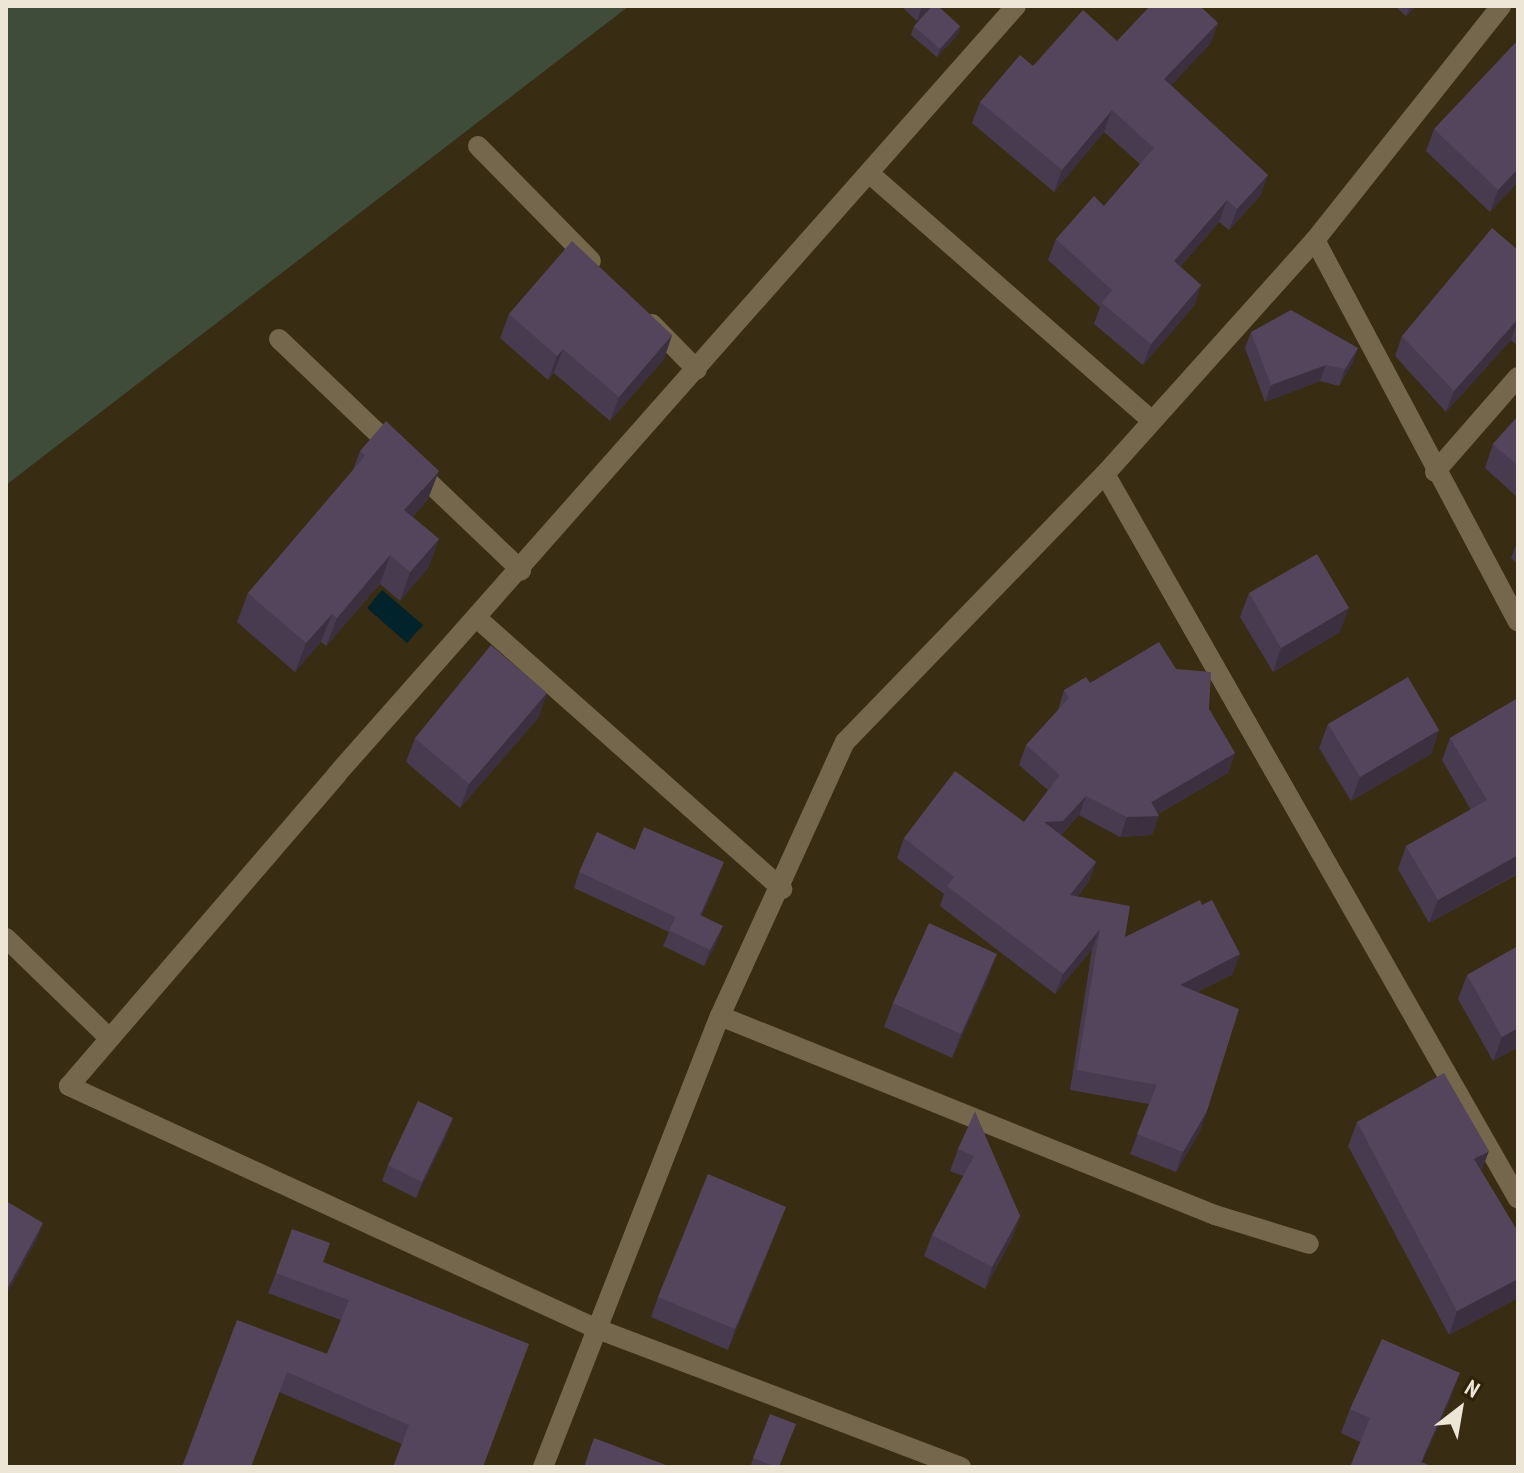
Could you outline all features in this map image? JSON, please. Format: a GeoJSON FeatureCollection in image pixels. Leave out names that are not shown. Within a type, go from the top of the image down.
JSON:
{"type":"FeatureCollection","features":[{"type":"Feature","properties":{"kind":"street"},"geometry":{"type":"LineString","coordinates":[[961,1467],[595,1328],[69,1086],[108,1037],[1016,6]]}},
{"type":"Feature","properties":{"kind":"street"},"geometry":{"type":"LineString","coordinates":[[543,1467],[720,1016],[782,889],[845,742],[1105,474],[1315,240],[1501,6]]}},
{"type":"Feature","properties":{"kind":"street"},"geometry":{"type":"LineString","coordinates":[[478,146],[609,280]]}},
{"type":"Feature","properties":{"kind":"street"},"geometry":{"type":"LineString","coordinates":[[869,173],[1152,421]]}},
{"type":"Feature","properties":{"kind":"street"},"geometry":{"type":"LineString","coordinates":[[1315,240],[1435,472],[1518,621]]}},
{"type":"Feature","properties":{"kind":"street"},"geometry":{"type":"LineString","coordinates":[[631,303],[697,370]]}},
{"type":"Feature","properties":{"kind":"street"},"geometry":{"type":"LineString","coordinates":[[279,339],[521,570]]}},
{"type":"Feature","properties":{"kind":"street"},"geometry":{"type":"LineString","coordinates":[[1435,472],[1518,377]]}},
{"type":"Feature","properties":{"kind":"street"},"geometry":{"type":"LineString","coordinates":[[1105,474],[1518,1199]]}},
{"type":"Feature","properties":{"kind":"street"},"geometry":{"type":"LineString","coordinates":[[478,619],[782,889]]}},
{"type":"Feature","properties":{"kind":"street"},"geometry":{"type":"LineString","coordinates":[[6,938],[108,1037]]}},
{"type":"Feature","properties":{"kind":"street"},"geometry":{"type":"LineString","coordinates":[[720,1016],[1215,1215],[1309,1244]]}},
{"type":"Feature","properties":{"kind":"green space"},"geometry":{"type":"Polygon","coordinates":[[[6,6],[629,6],[6,485],[6,6]]]}},
{"type":"Feature","properties":{"kind":"water"},"geometry":{"type":"Polygon","coordinates":[[[382,590],[423,625],[407,643],[367,608],[382,590]]]}},
{"type":"Feature","properties":{"kind":"building"},"geometry":{"type":"Polygon","coordinates":[[[932,6],[938,6],[960,26],[940,49],[914,26],[932,6]]]}},
{"type":"Feature","properties":{"kind":"building"},"geometry":{"type":"Polygon","coordinates":[[[1150,6],[1200,6],[1218,23],[1164,79],[1268,175],[1237,209],[1227,200],[1174,261],[1201,285],[1151,344],[1102,303],[1112,290],[1056,239],[1094,196],[1104,206],[1154,148],[1112,110],[1062,170],[980,102],[1020,55],[1033,66],[1083,10],[1117,41],[1150,6]]]}},
{"type":"Feature","properties":{"kind":"building"},"geometry":{"type":"Polygon","coordinates":[[[1518,40],[1518,169],[1498,190],[1434,129],[1518,40]]]}},
{"type":"Feature","properties":{"kind":"building"},"geometry":{"type":"Polygon","coordinates":[[[1492,228],[1518,250],[1518,319],[1454,391],[1402,336],[1492,228]]]}},
{"type":"Feature","properties":{"kind":"building"},"geometry":{"type":"Polygon","coordinates":[[[572,241],[672,335],[619,397],[563,349],[557,356],[509,314],[572,241]]]}},
{"type":"Feature","properties":{"kind":"building"},"geometry":{"type":"Polygon","coordinates":[[[1291,310],[1358,348],[1345,369],[1326,365],[1271,385],[1251,332],[1291,310]]]}},
{"type":"Feature","properties":{"kind":"building"},"geometry":{"type":"Polygon","coordinates":[[[1518,416],[1518,466],[1493,444],[1518,416]]]}},
{"type":"Feature","properties":{"kind":"building"},"geometry":{"type":"Polygon","coordinates":[[[386,421],[439,471],[404,510],[439,539],[410,572],[390,555],[337,618],[332,614],[306,643],[248,593],[365,456],[360,451],[386,421]]]}},
{"type":"Feature","properties":{"kind":"building"},"geometry":{"type":"Polygon","coordinates":[[[1317,554],[1349,608],[1281,648],[1249,593],[1317,554]]]}},
{"type":"Feature","properties":{"kind":"building"},"geometry":{"type":"Polygon","coordinates":[[[1159,642],[1176,669],[1211,672],[1209,709],[1235,753],[1151,802],[1159,816],[1127,817],[1086,796],[1063,821],[1044,822],[1096,862],[1070,895],[1130,906],[1125,937],[1200,900],[1202,905],[1212,900],[1240,954],[1180,985],[1239,1009],[1207,1111],[1183,1152],[1137,1134],[1157,1085],[1077,1070],[1100,929],[1063,974],[947,886],[954,877],[904,838],[955,771],[1024,822],[1060,775],[1026,745],[1069,698],[1064,690],[1086,677],[1090,683],[1159,642]]]}},
{"type":"Feature","properties":{"kind":"building"},"geometry":{"type":"Polygon","coordinates":[[[491,645],[547,693],[469,784],[415,738],[491,645]]]}},
{"type":"Feature","properties":{"kind":"building"},"geometry":{"type":"Polygon","coordinates":[[[1408,677],[1439,730],[1360,777],[1328,724],[1408,677]]]}},
{"type":"Feature","properties":{"kind":"building"},"geometry":{"type":"Polygon","coordinates":[[[1518,698],[1518,855],[1438,900],[1406,846],[1487,800],[1450,738],[1518,698]]]}},
{"type":"Feature","properties":{"kind":"building"},"geometry":{"type":"Polygon","coordinates":[[[644,827],[724,862],[700,915],[723,926],[710,950],[669,930],[676,917],[579,872],[597,832],[635,850],[644,827]]]}},
{"type":"Feature","properties":{"kind":"building"},"geometry":{"type":"Polygon","coordinates":[[[929,923],[997,954],[961,1034],[893,1003],[929,923]]]}},
{"type":"Feature","properties":{"kind":"building"},"geometry":{"type":"Polygon","coordinates":[[[1518,946],[1518,1028],[1502,1037],[1467,975],[1518,946]]]}},
{"type":"Feature","properties":{"kind":"building"},"geometry":{"type":"Polygon","coordinates":[[[1444,1073],[1489,1151],[1474,1159],[1518,1232],[1518,1279],[1457,1311],[1357,1122],[1444,1073]]]}},
{"type":"Feature","properties":{"kind":"building"},"geometry":{"type":"Polygon","coordinates":[[[418,1101],[453,1118],[422,1182],[388,1165],[418,1101]]]}},
{"type":"Feature","properties":{"kind":"building"},"geometry":{"type":"Polygon","coordinates":[[[975,1112],[1020,1216],[992,1267],[932,1235],[974,1156],[958,1149],[975,1112]]]}},
{"type":"Feature","properties":{"kind":"building"},"geometry":{"type":"Polygon","coordinates":[[[708,1174],[786,1207],[735,1329],[658,1297],[708,1174]]]}},
{"type":"Feature","properties":{"kind":"building"},"geometry":{"type":"Polygon","coordinates":[[[6,1201],[43,1223],[6,1291],[6,1201]]]}},
{"type":"Feature","properties":{"kind":"building"},"geometry":{"type":"Polygon","coordinates":[[[292,1229],[330,1243],[323,1262],[529,1344],[483,1467],[393,1467],[409,1425],[287,1372],[251,1467],[182,1467],[237,1320],[327,1354],[349,1300],[276,1273],[292,1229]]]}},
{"type":"Feature","properties":{"kind":"building"},"geometry":{"type":"Polygon","coordinates":[[[1382,1339],[1460,1373],[1421,1462],[1434,1467],[1350,1467],[1370,1418],[1350,1409],[1382,1339]]]}},
{"type":"Feature","properties":{"kind":"building"},"geometry":{"type":"Polygon","coordinates":[[[770,1414],[796,1424],[779,1467],[753,1458],[770,1414]]]}},
{"type":"Feature","properties":{"kind":"building"},"geometry":{"type":"Polygon","coordinates":[[[594,1438],[671,1467],[584,1467],[594,1438]]]}}]}
